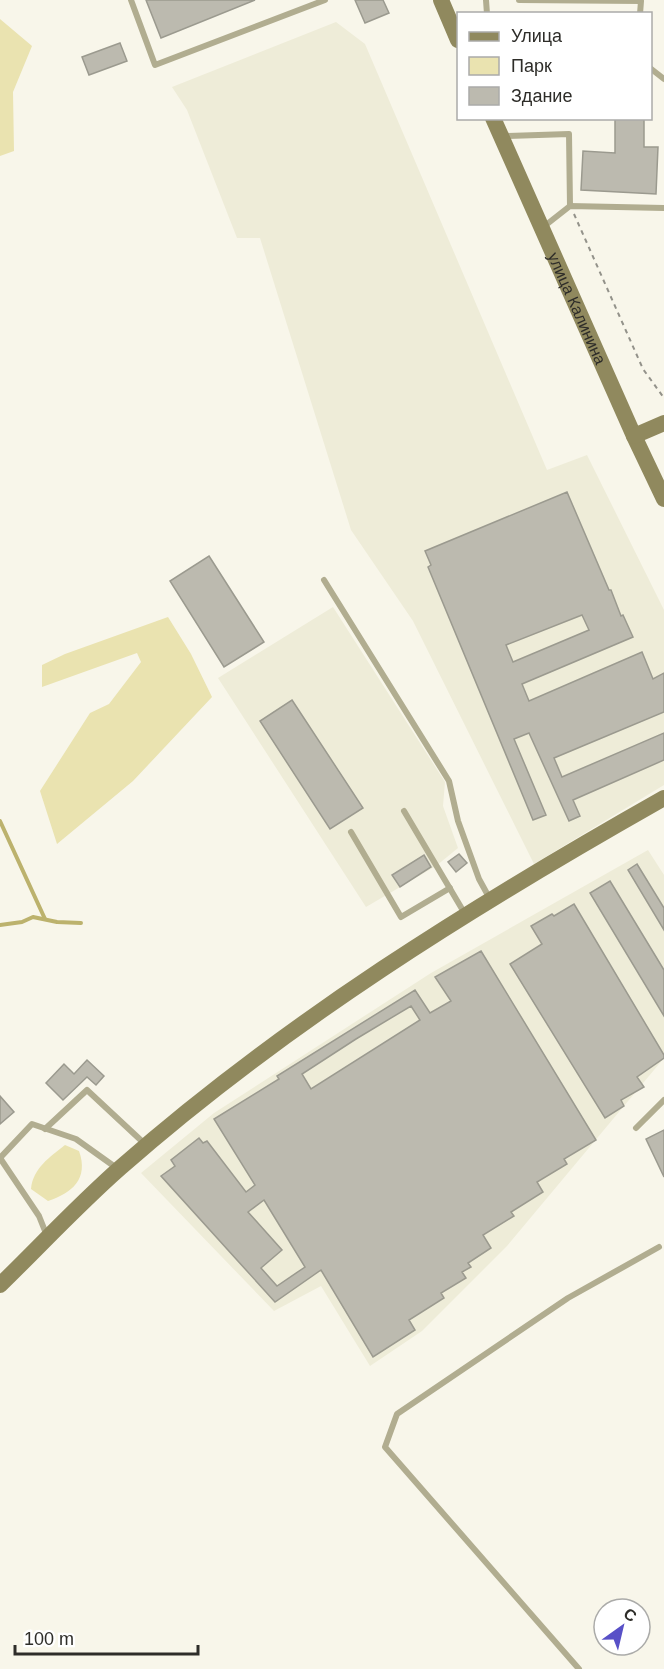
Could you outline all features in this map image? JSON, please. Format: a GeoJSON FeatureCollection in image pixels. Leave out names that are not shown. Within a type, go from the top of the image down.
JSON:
{"type":"FeatureCollection","features":[{"type":"Feature","properties":{"kind":"main road"},"geometry":{"type":"LineString","coordinates":[[441,0],[457,36]]}},
{"type":"Feature","properties":{"kind":"main road","name":"улица Калинина"},"geometry":{"type":"LineString","coordinates":[[494,120],[664,499]]}},
{"type":"Feature","properties":{"kind":"main road"},"geometry":{"type":"LineString","coordinates":[[634,436],[664,423]]}},
{"type":"Feature","properties":{"kind":"main road"},"geometry":{"type":"LineString","coordinates":[[0,1285],[119,1169],[197,1103],[297,1027],[465,914],[664,798]]}},
{"type":"Feature","properties":{"kind":"lane"},"geometry":{"type":"LineString","coordinates":[[131,0],[155,65],[325,0]]}},
{"type":"Feature","properties":{"kind":"lane"},"geometry":{"type":"LineString","coordinates":[[519,0],[640,1],[640,12]]}},
{"type":"Feature","properties":{"kind":"lane"},"geometry":{"type":"LineString","coordinates":[[652,69],[664,79]]}},
{"type":"Feature","properties":{"kind":"lane"},"geometry":{"type":"LineString","coordinates":[[501,136],[569,134],[570,206]]}},
{"type":"Feature","properties":{"kind":"lane"},"geometry":{"type":"LineString","coordinates":[[542,228],[570,206],[664,208]]}},
{"type":"Feature","properties":{"kind":"lane"},"geometry":{"type":"LineString","coordinates":[[324,580],[449,781],[458,821],[479,879],[490,899]]}},
{"type":"Feature","properties":{"kind":"lane"},"geometry":{"type":"LineString","coordinates":[[404,811],[465,914]]}},
{"type":"Feature","properties":{"kind":"lane"},"geometry":{"type":"LineString","coordinates":[[351,832],[401,917],[450,888]]}},
{"type":"Feature","properties":{"kind":"lane"},"geometry":{"type":"LineString","coordinates":[[45,1129],[87,1090],[147,1146]]}},
{"type":"Feature","properties":{"kind":"lane"},"geometry":{"type":"LineString","coordinates":[[636,1128],[664,1100]]}},
{"type":"Feature","properties":{"kind":"lane"},"geometry":{"type":"LineString","coordinates":[[48,1238],[39,1216],[0,1158],[32,1124],[76,1139],[119,1169]]}},
{"type":"Feature","properties":{"kind":"lane"},"geometry":{"type":"LineString","coordinates":[[579,1669],[385,1447],[397,1414],[568,1298],[659,1248]]}},
{"type":"Feature","properties":{"kind":"path"},"geometry":{"type":"LineString","coordinates":[[570,206],[643,369],[664,398]]}},
{"type":"Feature","properties":{"kind":"shaded area"},"geometry":{"type":"Polygon","coordinates":[[[336,22],[365,44],[547,470],[587,455],[664,610],[664,785],[534,864],[413,621],[351,530],[260,238],[237,238],[187,110],[172,87],[336,22]]]}},
{"type":"Feature","properties":{"kind":"shaded area"},"geometry":{"type":"Polygon","coordinates":[[[333,607],[445,782],[443,806],[458,848],[436,866],[366,907],[218,678],[333,607]]]}},
{"type":"Feature","properties":{"kind":"shaded area"},"geometry":{"type":"Polygon","coordinates":[[[648,850],[664,875],[664,1058],[507,1246],[422,1331],[370,1366],[321,1286],[274,1311],[141,1173],[214,1113],[431,973],[648,850]]]}},
{"type":"Feature","properties":{"kind":"green space"},"geometry":{"type":"Polygon","coordinates":[[[0,19],[32,46],[13,92],[14,151],[0,156],[0,19]]]}},
{"type":"Feature","properties":{"kind":"green space"},"geometry":{"type":"Polygon","coordinates":[[[168,617],[191,654],[212,697],[133,781],[57,844],[40,791],[90,713],[109,704],[141,662],[137,653],[42,687],[42,665],[65,654],[168,617]]]}},
{"type":"Feature","properties":{"kind":"green space"},"geometry":{"type":"Polygon","coordinates":[[[65,1145],[79,1151],[82,1161],[80,1177],[71,1189],[48,1201],[31,1189],[32,1182],[43,1164],[65,1145]]]}},
{"type":"Feature","properties":{"kind":"building"},"geometry":{"type":"Polygon","coordinates":[[[146,0],[255,0],[161,38],[146,0]]]}},
{"type":"Feature","properties":{"kind":"building"},"geometry":{"type":"Polygon","coordinates":[[[355,0],[383,0],[389,13],[365,23],[355,0]]]}},
{"type":"Feature","properties":{"kind":"building"},"geometry":{"type":"Polygon","coordinates":[[[120,43],[127,61],[89,75],[82,57],[120,43]]]}},
{"type":"Feature","properties":{"kind":"building"},"geometry":{"type":"Polygon","coordinates":[[[615,120],[644,120],[644,147],[658,147],[656,194],[581,190],[583,151],[615,153],[615,120]]]}},
{"type":"Feature","properties":{"kind":"building"},"geometry":{"type":"Polygon","coordinates":[[[567,492],[609,590],[633,637],[522,684],[529,701],[642,652],[653,679],[664,673],[664,712],[554,758],[562,777],[664,733],[664,760],[573,800],[580,816],[569,821],[529,733],[514,739],[546,815],[533,820],[428,567],[431,565],[425,551],[567,492]],[[582,615],[506,645],[513,662],[589,630],[582,615]]]}},
{"type":"Feature","properties":{"kind":"building"},"geometry":{"type":"Polygon","coordinates":[[[209,556],[264,642],[224,667],[170,581],[209,556]]]}},
{"type":"Feature","properties":{"kind":"building"},"geometry":{"type":"Polygon","coordinates":[[[292,700],[363,808],[330,829],[260,721],[292,700]]]}},
{"type":"Feature","properties":{"kind":"building"},"geometry":{"type":"Polygon","coordinates":[[[459,854],[467,863],[456,872],[448,862],[459,854]]]}},
{"type":"Feature","properties":{"kind":"building"},"geometry":{"type":"Polygon","coordinates":[[[424,855],[431,867],[400,887],[392,875],[424,855]]]}},
{"type":"Feature","properties":{"kind":"building"},"geometry":{"type":"Polygon","coordinates":[[[637,864],[664,908],[664,930],[628,870],[637,864]]]}},
{"type":"Feature","properties":{"kind":"building"},"geometry":{"type":"Polygon","coordinates":[[[610,881],[664,970],[664,1016],[590,893],[610,881]]]}},
{"type":"Feature","properties":{"kind":"building"},"geometry":{"type":"Polygon","coordinates":[[[574,904],[664,1055],[664,1058],[637,1077],[644,1087],[621,1100],[624,1106],[605,1118],[510,964],[542,944],[531,926],[574,904]]]}},
{"type":"Feature","properties":{"kind":"building"},"geometry":{"type":"Polygon","coordinates":[[[481,951],[596,1140],[564,1159],[567,1164],[537,1182],[543,1192],[511,1212],[514,1216],[483,1235],[491,1248],[468,1263],[471,1267],[462,1272],[466,1278],[441,1293],[444,1298],[409,1320],[415,1330],[373,1357],[321,1270],[275,1302],[161,1176],[175,1166],[171,1160],[199,1138],[203,1143],[207,1141],[246,1192],[255,1185],[214,1119],[279,1079],[277,1076],[415,990],[430,1013],[451,1001],[435,977],[481,951]],[[411,1006],[302,1074],[311,1089],[420,1020],[411,1006]],[[264,1200],[248,1212],[282,1250],[261,1268],[277,1286],[305,1267],[264,1200]]]}},
{"type":"Feature","properties":{"kind":"building"},"geometry":{"type":"Polygon","coordinates":[[[87,1060],[104,1076],[96,1085],[87,1077],[63,1100],[46,1083],[64,1064],[74,1074],[87,1060]]]}},
{"type":"Feature","properties":{"kind":"building"},"geometry":{"type":"Polygon","coordinates":[[[0,1096],[14,1112],[0,1124],[0,1096]]]}},
{"type":"Feature","properties":{"kind":"building"},"geometry":{"type":"Polygon","coordinates":[[[664,1130],[664,1177],[646,1139],[664,1130]]]}},
{"type":"Feature","properties":{"kind":"waterway"},"geometry":{"type":"LineString","coordinates":[[0,821],[45,919]]}},
{"type":"Feature","properties":{"kind":"waterway"},"geometry":{"type":"LineString","coordinates":[[0,925],[22,922],[33,917],[57,922],[81,923]]}}]}
